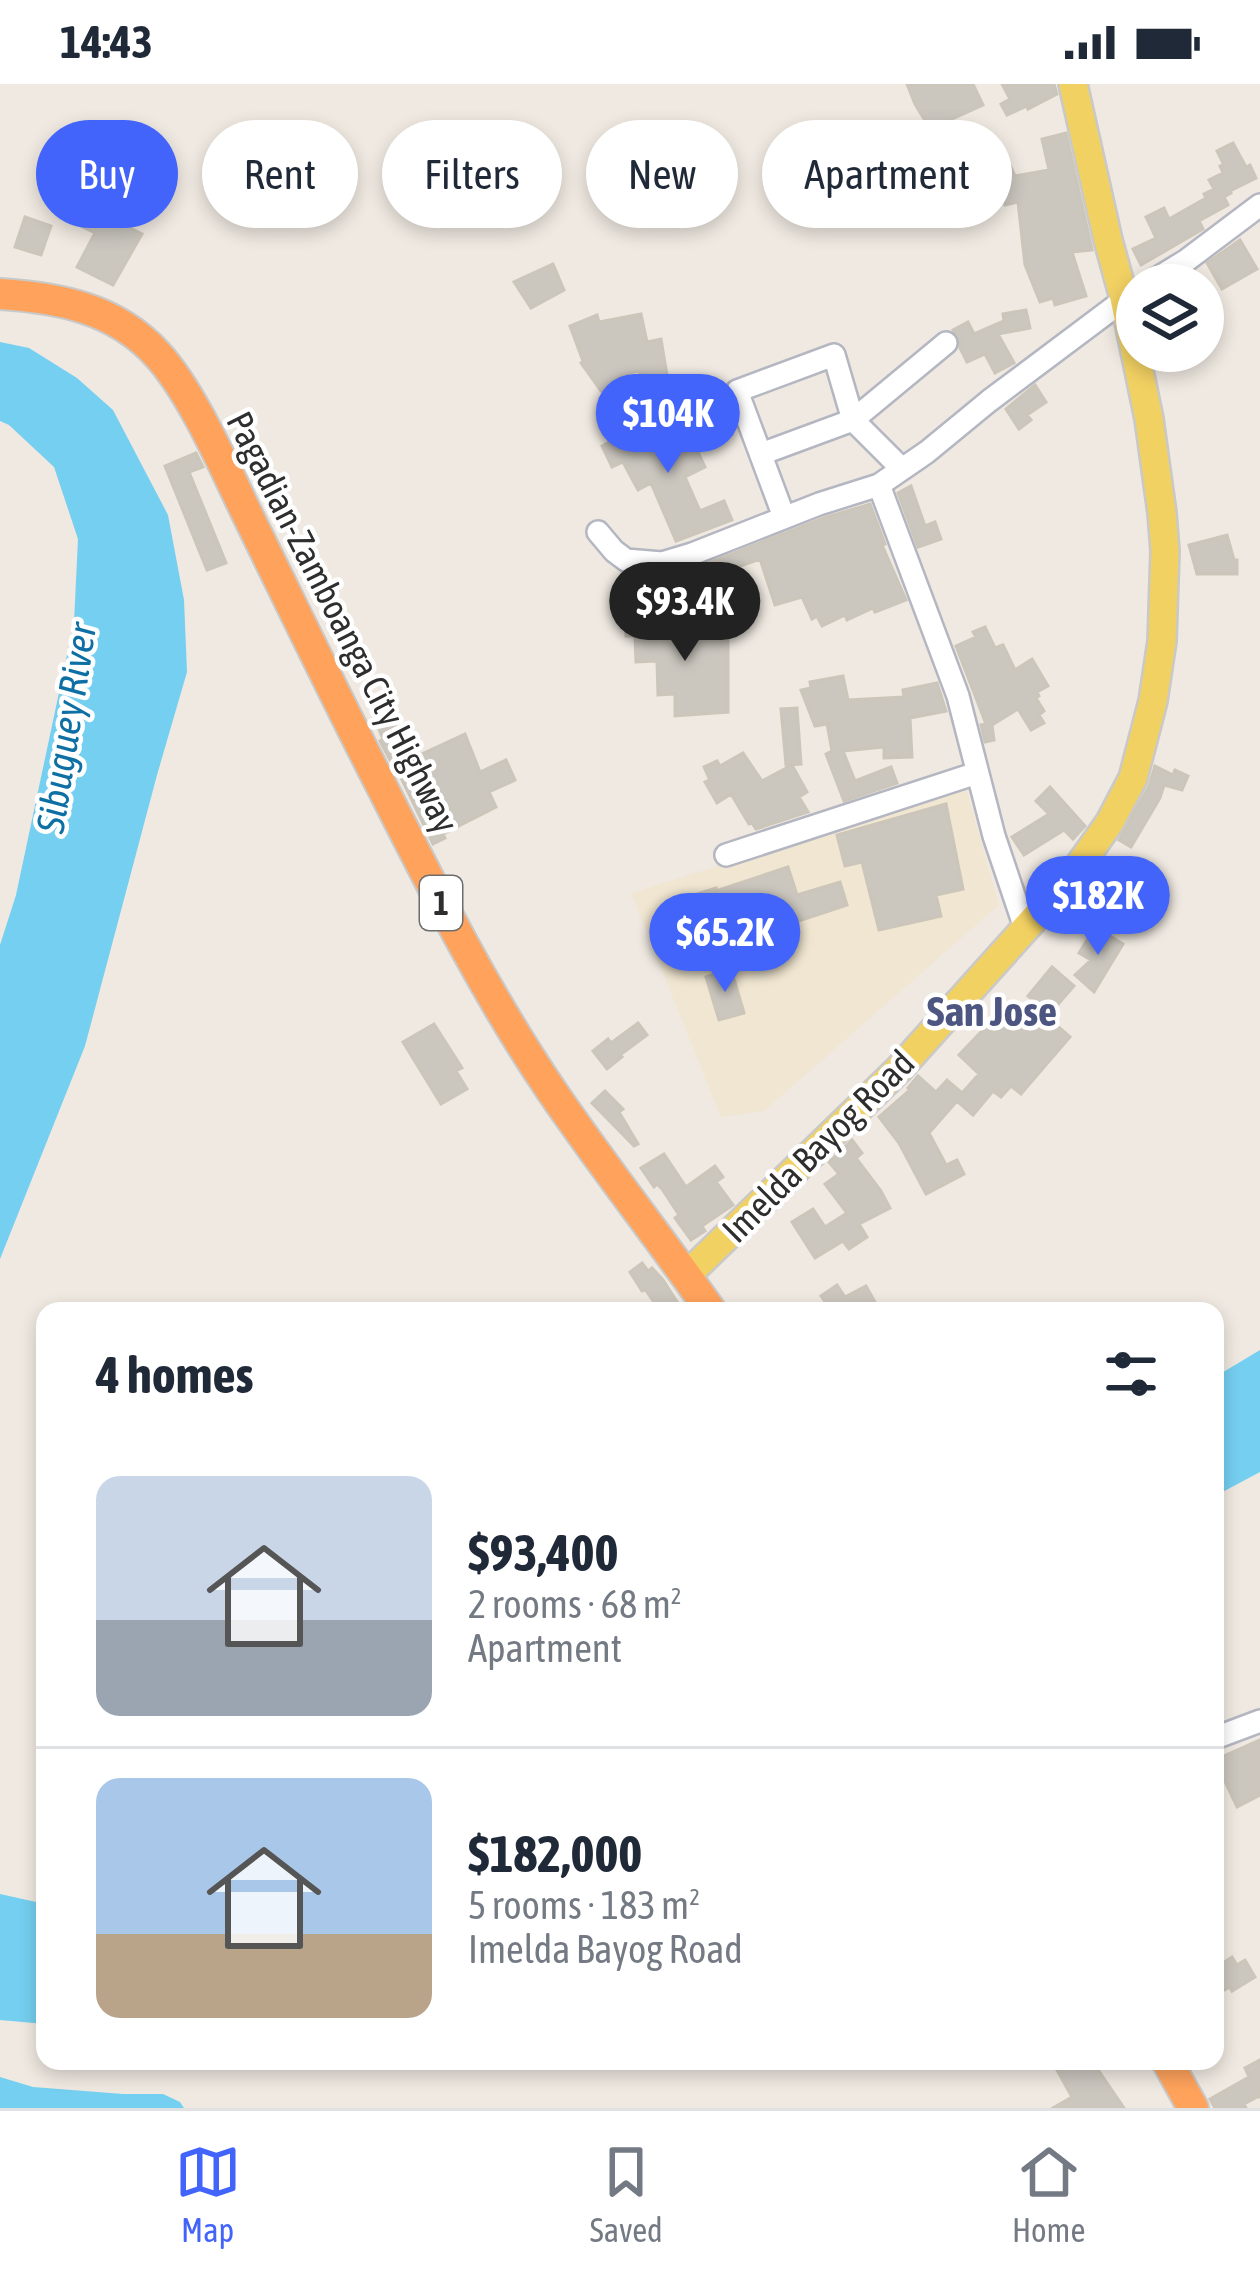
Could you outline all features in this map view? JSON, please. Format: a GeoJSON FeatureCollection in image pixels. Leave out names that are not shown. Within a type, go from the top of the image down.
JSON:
{"type":"FeatureCollection","features":[{"type":"Feature","properties":{"kind":"highway","name":"Pagadian-Zamboanga City Highway"},"geometry":{"type":"LineString","coordinates":[[0,294],[45,297],[81,306],[114,319],[158,355],[223,464],[476,971],[551,1090],[705,1302]]}},
{"type":"Feature","properties":{"kind":"highway"},"geometry":{"type":"LineString","coordinates":[[1172,2070],[1193,2108]]}},
{"type":"Feature","properties":{"kind":"main road","name":"Imelda Bayog Road"},"geometry":{"type":"LineString","coordinates":[[1073,84],[1108,240],[1121,264]]}},
{"type":"Feature","properties":{"kind":"main road","name":"Imelda Bayog Road"},"geometry":{"type":"LineString","coordinates":[[686,1276],[899,1069],[1091,851],[1124,797],[1153,701],[1165,614],[1165,551],[1145,372]]}},
{"type":"Feature","properties":{"kind":"street"},"geometry":{"type":"LineString","coordinates":[[1180,264],[1260,205]]}},
{"type":"Feature","properties":{"kind":"street"},"geometry":{"type":"LineString","coordinates":[[598,532],[626,560],[662,562],[879,485],[1116,306]]}},
{"type":"Feature","properties":{"kind":"street"},"geometry":{"type":"LineString","coordinates":[[761,454],[853,420],[946,344]]}},
{"type":"Feature","properties":{"kind":"street"},"geometry":{"type":"LineString","coordinates":[[784,517],[737,392],[834,355],[853,420],[902,469]]}},
{"type":"Feature","properties":{"kind":"street"},"geometry":{"type":"LineString","coordinates":[[879,485],[958,696],[994,836],[1025,928]]}},
{"type":"Feature","properties":{"kind":"street"},"geometry":{"type":"LineString","coordinates":[[726,855],[977,772]]}},
{"type":"Feature","properties":{"kind":"street"},"geometry":{"type":"LineString","coordinates":[[1224,1735],[1260,1721]]}},
{"type":"Feature","properties":{"kind":"shaded area"},"geometry":{"type":"Polygon","coordinates":[[[966,789],[999,905],[764,1111],[721,1117],[631,893],[966,789]]]}},
{"type":"Feature","properties":{"kind":"water","name":"Sibuguey River"},"geometry":{"type":"Polygon","coordinates":[[[0,342],[29,348],[77,378],[113,410],[168,515],[184,600],[187,672],[85,1046],[0,1259],[0,945],[16,895],[74,622],[78,539],[54,467],[0,421],[0,342]]]}},
{"type":"Feature","properties":{"kind":"water"},"geometry":{"type":"Polygon","coordinates":[[[1260,1350],[1260,1472],[1224,1491],[1224,1372],[1260,1350]]]}},
{"type":"Feature","properties":{"kind":"water"},"geometry":{"type":"Polygon","coordinates":[[[0,1894],[36,1902],[36,2023],[0,2020],[0,1894]]]}},
{"type":"Feature","properties":{"kind":"water"},"geometry":{"type":"Polygon","coordinates":[[[0,2077],[33,2087],[163,2094],[184,2108],[0,2108],[0,2077]]]}},
{"type":"Feature","properties":{"kind":"building"},"geometry":{"type":"Polygon","coordinates":[[[907,84],[973,84],[983,105],[950,120],[925,120],[907,84]]]}},
{"type":"Feature","properties":{"kind":"building"},"geometry":{"type":"Polygon","coordinates":[[[1002,84],[1054,84],[1057,94],[1007,115],[1001,104],[1010,99],[1002,84]]]}},
{"type":"Feature","properties":{"kind":"building"},"geometry":{"type":"Polygon","coordinates":[[[1066,133],[1092,250],[1072,252],[1086,296],[1055,305],[1053,298],[1040,302],[1025,265],[1018,202],[1012,203],[1012,169],[1015,176],[1049,170],[1042,139],[1066,133]]]}},
{"type":"Feature","properties":{"kind":"building"},"geometry":{"type":"Polygon","coordinates":[[[1233,143],[1256,178],[1230,191],[1224,197],[1228,205],[1199,221],[1203,229],[1140,264],[1133,249],[1156,238],[1146,217],[1164,208],[1169,219],[1206,198],[1204,194],[1214,189],[1209,180],[1223,173],[1217,151],[1233,143]]]}},
{"type":"Feature","properties":{"kind":"building"},"geometry":{"type":"Polygon","coordinates":[[[25,217],[36,221],[36,228],[50,228],[41,255],[15,247],[25,217]]]}},
{"type":"Feature","properties":{"kind":"building"},"geometry":{"type":"Polygon","coordinates":[[[85,228],[130,228],[142,234],[113,285],[77,267],[95,233],[85,228]]]}},
{"type":"Feature","properties":{"kind":"building"},"geometry":{"type":"Polygon","coordinates":[[[1240,240],[1257,269],[1224,288],[1224,264],[1207,263],[1240,240]]]}},
{"type":"Feature","properties":{"kind":"building"},"geometry":{"type":"Polygon","coordinates":[[[553,264],[564,290],[531,308],[514,282],[553,264]]]}},
{"type":"Feature","properties":{"kind":"building"},"geometry":{"type":"Polygon","coordinates":[[[1026,310],[1030,328],[998,334],[1014,363],[995,373],[985,354],[967,362],[953,330],[968,322],[974,334],[1004,321],[1003,314],[1026,310]]]}},
{"type":"Feature","properties":{"kind":"building"},"geometry":{"type":"Polygon","coordinates":[[[641,314],[647,342],[661,339],[670,393],[644,398],[639,371],[624,374],[601,391],[581,363],[570,326],[597,315],[599,322],[641,314]]]}},
{"type":"Feature","properties":{"kind":"building"},"geometry":{"type":"Polygon","coordinates":[[[1035,385],[1046,402],[1027,415],[1031,420],[1019,429],[1006,409],[1035,385]]]}},
{"type":"Feature","properties":{"kind":"building"},"geometry":{"type":"Polygon","coordinates":[[[688,424],[705,467],[685,477],[700,511],[724,501],[732,520],[676,541],[651,483],[638,490],[623,462],[612,467],[602,446],[637,428],[643,439],[688,424]]]}},
{"type":"Feature","properties":{"kind":"building"},"geometry":{"type":"Polygon","coordinates":[[[196,453],[203,467],[189,472],[226,563],[207,570],[165,466],[196,453]]]}},
{"type":"Feature","properties":{"kind":"building"},"geometry":{"type":"Polygon","coordinates":[[[911,486],[925,526],[935,522],[941,539],[918,547],[898,493],[911,486]]]}},
{"type":"Feature","properties":{"kind":"building"},"geometry":{"type":"Polygon","coordinates":[[[870,504],[906,600],[875,612],[873,608],[847,620],[845,615],[822,626],[817,616],[812,619],[802,597],[775,605],[760,559],[704,579],[706,586],[679,593],[678,588],[623,590],[651,577],[696,568],[870,504]]]}},
{"type":"Feature","properties":{"kind":"building"},"geometry":{"type":"Polygon","coordinates":[[[1227,535],[1237,574],[1197,574],[1189,545],[1227,535]]]}},
{"type":"Feature","properties":{"kind":"building"},"geometry":{"type":"Polygon","coordinates":[[[671,620],[671,624],[707,625],[707,636],[728,636],[728,712],[675,716],[675,694],[658,695],[657,661],[636,662],[635,636],[626,636],[625,622],[671,620]]]}},
{"type":"Feature","properties":{"kind":"building"},"geometry":{"type":"Polygon","coordinates":[[[985,627],[995,648],[1003,645],[1015,670],[1032,659],[1048,686],[1036,698],[1044,711],[1039,715],[1044,723],[1031,730],[1018,709],[992,725],[994,740],[985,742],[981,725],[986,724],[956,646],[985,627]]]}},
{"type":"Feature","properties":{"kind":"building"},"geometry":{"type":"Polygon","coordinates":[[[843,676],[848,700],[904,697],[903,690],[937,683],[946,711],[910,718],[912,757],[884,758],[884,747],[843,751],[855,781],[891,767],[897,783],[844,801],[826,754],[832,751],[827,724],[815,726],[801,690],[811,688],[810,682],[843,676]]]}},
{"type":"Feature","properties":{"kind":"building"},"geometry":{"type":"Polygon","coordinates":[[[797,708],[801,764],[786,765],[781,709],[797,708]]]}},
{"type":"Feature","properties":{"kind":"building"},"geometry":{"type":"Polygon","coordinates":[[[396,711],[413,758],[465,734],[480,772],[506,760],[515,780],[489,792],[496,807],[433,844],[380,741],[375,720],[396,711]]]}},
{"type":"Feature","properties":{"kind":"building"},"geometry":{"type":"Polygon","coordinates":[[[743,753],[762,781],[792,765],[807,792],[799,797],[808,812],[756,829],[731,794],[717,803],[705,782],[710,780],[704,767],[717,761],[720,766],[743,753]]]}},
{"type":"Feature","properties":{"kind":"building"},"geometry":{"type":"Polygon","coordinates":[[[1155,766],[1188,776],[1182,790],[1164,785],[1131,847],[1119,840],[1155,766]]]}},
{"type":"Feature","properties":{"kind":"building"},"geometry":{"type":"Polygon","coordinates":[[[1050,787],[1085,826],[1073,839],[1064,830],[1024,855],[1012,837],[1049,814],[1036,801],[1050,787]]]}},
{"type":"Feature","properties":{"kind":"building"},"geometry":{"type":"Polygon","coordinates":[[[946,804],[963,889],[936,895],[941,916],[879,930],[862,862],[845,866],[837,835],[946,804]]]}},
{"type":"Feature","properties":{"kind":"building"},"geometry":{"type":"Polygon","coordinates":[[[1107,864],[1147,891],[1136,910],[1094,886],[1107,864]]]}},
{"type":"Feature","properties":{"kind":"building"},"geometry":{"type":"Polygon","coordinates":[[[788,867],[797,895],[840,882],[847,905],[765,932],[757,903],[725,912],[734,941],[688,955],[668,903],[788,867]]]}},
{"type":"Feature","properties":{"kind":"building"},"geometry":{"type":"Polygon","coordinates":[[[1095,927],[1123,944],[1094,992],[1075,975],[1091,960],[1079,953],[1095,927]]]}},
{"type":"Feature","properties":{"kind":"building"},"geometry":{"type":"Polygon","coordinates":[[[1052,967],[1074,986],[1047,1017],[1070,1037],[1021,1094],[1011,1086],[1001,1097],[993,1091],[973,1115],[957,1101],[929,1133],[946,1165],[957,1160],[964,1174],[926,1194],[879,1117],[910,1090],[918,1076],[936,1092],[947,1080],[962,1093],[979,1074],[959,1055],[998,1014],[1015,1030],[1038,1004],[1028,996],[1052,967]]]}},
{"type":"Feature","properties":{"kind":"building"},"geometry":{"type":"Polygon","coordinates":[[[731,969],[744,1013],[719,1020],[706,977],[731,969]]]}},
{"type":"Feature","properties":{"kind":"building"},"geometry":{"type":"Polygon","coordinates":[[[638,1023],[647,1035],[607,1069],[593,1051],[638,1023]]]}},
{"type":"Feature","properties":{"kind":"building"},"geometry":{"type":"Polygon","coordinates":[[[434,1024],[462,1068],[456,1071],[467,1089],[441,1104],[403,1042],[434,1024]]]}},
{"type":"Feature","properties":{"kind":"building"},"geometry":{"type":"Polygon","coordinates":[[[605,1091],[623,1109],[619,1112],[638,1144],[634,1146],[592,1103],[605,1091]]]}},
{"type":"Feature","properties":{"kind":"building"},"geometry":{"type":"Polygon","coordinates":[[[852,1140],[862,1153],[856,1158],[890,1208],[859,1224],[867,1237],[849,1249],[843,1241],[815,1258],[792,1222],[813,1209],[825,1227],[847,1213],[825,1184],[839,1174],[829,1162],[852,1140]]]}},
{"type":"Feature","properties":{"kind":"building"},"geometry":{"type":"Polygon","coordinates":[[[664,1154],[686,1187],[715,1166],[723,1177],[716,1182],[733,1205],[702,1226],[705,1231],[691,1240],[662,1189],[657,1184],[654,1187],[641,1168],[664,1154]]]}},
{"type":"Feature","properties":{"kind":"building"},"geometry":{"type":"Polygon","coordinates":[[[642,1263],[648,1271],[652,1268],[677,1302],[654,1302],[630,1272],[642,1263]]]}},
{"type":"Feature","properties":{"kind":"building"},"geometry":{"type":"Polygon","coordinates":[[[837,1285],[845,1297],[866,1286],[875,1302],[825,1302],[821,1296],[837,1285]]]}},
{"type":"Feature","properties":{"kind":"building"},"geometry":{"type":"Polygon","coordinates":[[[1260,1740],[1260,1795],[1237,1807],[1224,1779],[1224,1756],[1260,1740]]]}},
{"type":"Feature","properties":{"kind":"building"},"geometry":{"type":"Polygon","coordinates":[[[1232,1957],[1237,1965],[1245,1960],[1255,1977],[1232,1991],[1230,1987],[1224,1990],[1224,1962],[1232,1957]]]}},
{"type":"Feature","properties":{"kind":"building"},"geometry":{"type":"Polygon","coordinates":[[[1260,2060],[1260,2098],[1244,2104],[1246,2108],[1215,2108],[1210,2099],[1249,2077],[1245,2068],[1260,2060]]]}},
{"type":"Feature","properties":{"kind":"building"},"geometry":{"type":"Polygon","coordinates":[[[1057,2070],[1098,2070],[1124,2108],[1053,2108],[1072,2097],[1057,2070]]]}},
{"type":"Feature","properties":{"kind":"district","name":"San Jose"},"geometry":{"type":"Point","coordinates":[992,1011]}}]}
